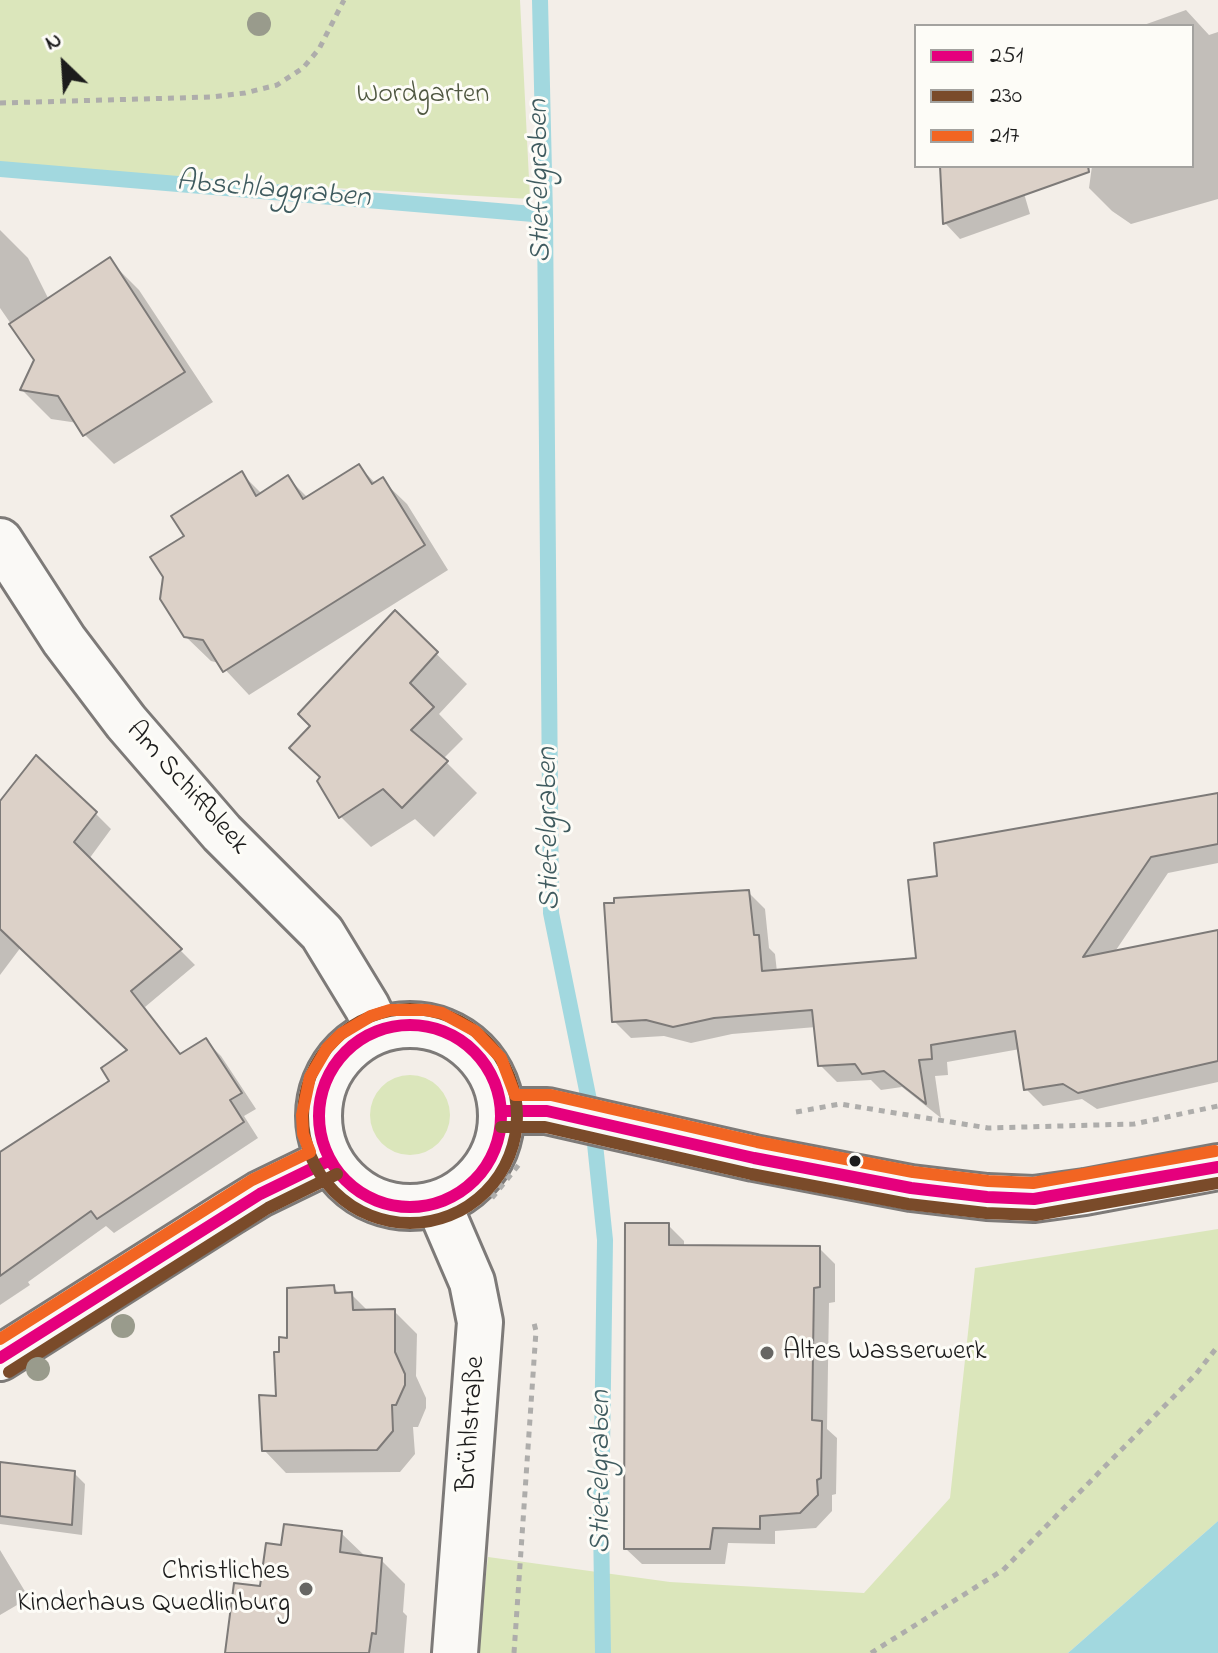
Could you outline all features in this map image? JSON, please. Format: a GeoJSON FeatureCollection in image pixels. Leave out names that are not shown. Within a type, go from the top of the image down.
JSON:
{"type":"FeatureCollection","features":[{"type":"Feature","properties":{"kind":"street","name":"Am Schiffbleek"},"geometry":{"type":"LineString","coordinates":[[0,541],[64,640],[126,722],[222,833],[322,933],[378,1030]]}},
{"type":"Feature","properties":{"kind":"street"},"geometry":{"type":"LineString","coordinates":[[393,1026],[424,1026],[454,1036],[466,1044],[487,1067],[499,1096],[501,1111],[498,1141],[485,1168],[465,1189],[426,1206],[401,1207],[365,1196],[345,1181],[330,1160],[319,1131],[318,1115],[324,1085],[340,1057],[351,1046],[378,1030],[393,1026]]}},
{"type":"Feature","properties":{"kind":"street"},"geometry":{"type":"LineString","coordinates":[[501,1111],[547,1111],[754,1158],[911,1188],[987,1197],[1034,1199],[1059,1196],[1218,1167]]}},
{"type":"Feature","properties":{"kind":"street"},"geometry":{"type":"LineString","coordinates":[[0,1358],[239,1206],[330,1160]]}},
{"type":"Feature","properties":{"kind":"street","name":"Brühlstraße"},"geometry":{"type":"LineString","coordinates":[[438,1203],[472,1282],[480,1322],[455,1653]]}},
{"type":"Feature","properties":{"kind":"path"},"geometry":{"type":"LineString","coordinates":[[0,103],[211,97],[277,85],[303,68],[319,49],[344,0]]}},
{"type":"Feature","properties":{"kind":"path"},"geometry":{"type":"LineString","coordinates":[[840,1104],[988,1128],[1134,1124],[1218,1106]]}},
{"type":"Feature","properties":{"kind":"path"},"geometry":{"type":"LineString","coordinates":[[484,1204],[500,1190],[522,1162]]}},
{"type":"Feature","properties":{"kind":"path"},"geometry":{"type":"LineString","coordinates":[[871,1653],[1003,1570],[1196,1374],[1218,1346]]}},
{"type":"Feature","properties":{"kind":"green space","name":"Wordgarten"},"geometry":{"type":"Polygon","coordinates":[[[0,0],[520,0],[530,199],[0,169],[0,0]]]}},
{"type":"Feature","properties":{"kind":"green space"},"geometry":{"type":"Polygon","coordinates":[[[410,1075],[425,1078],[438,1087],[447,1100],[450,1115],[447,1130],[438,1143],[425,1152],[410,1155],[395,1152],[382,1143],[373,1130],[370,1115],[373,1100],[382,1087],[395,1078],[410,1075]]]}},
{"type":"Feature","properties":{"kind":"green space"},"geometry":{"type":"Polygon","coordinates":[[[1218,1229],[1218,1521],[1068,1653],[477,1653],[488,1557],[670,1582],[864,1593],[950,1498],[975,1268],[1218,1229]]]}},
{"type":"Feature","properties":{"kind":"water"},"geometry":{"type":"Polygon","coordinates":[[[1218,1521],[1218,1653],[1068,1653],[1218,1521]]]}},
{"type":"Feature","properties":{"kind":"building"},"geometry":{"type":"Polygon","coordinates":[[[940,168],[1088,168],[1089,172],[943,224],[940,168]]]}},
{"type":"Feature","properties":{"kind":"building"},"geometry":{"type":"Polygon","coordinates":[[[110,257],[185,372],[83,436],[58,396],[20,390],[34,360],[9,324],[110,257]]]}},
{"type":"Feature","properties":{"kind":"building"},"geometry":{"type":"Polygon","coordinates":[[[359,464],[372,484],[383,477],[425,545],[223,672],[203,640],[184,637],[160,599],[163,577],[150,557],[184,536],[171,516],[242,471],[256,496],[288,475],[303,499],[359,464]]]}},
{"type":"Feature","properties":{"kind":"building"},"geometry":{"type":"Polygon","coordinates":[[[395,610],[438,652],[410,683],[434,707],[411,730],[448,761],[402,808],[383,789],[339,818],[317,781],[320,777],[289,748],[310,726],[298,714],[395,610]]]}},
{"type":"Feature","properties":{"kind":"building"},"geometry":{"type":"Polygon","coordinates":[[[36,755],[97,812],[74,842],[182,949],[131,991],[180,1054],[206,1038],[242,1093],[230,1100],[244,1122],[97,1219],[91,1211],[0,1276],[0,1152],[109,1081],[101,1068],[127,1050],[0,929],[0,801],[36,755]]]}},
{"type":"Feature","properties":{"kind":"building"},"geometry":{"type":"Polygon","coordinates":[[[1218,793],[1218,844],[1151,857],[1083,957],[1218,930],[1218,1061],[1078,1093],[1063,1084],[1024,1090],[1015,1031],[931,1045],[932,1059],[919,1060],[926,1104],[884,1071],[862,1074],[855,1064],[818,1066],[812,1010],[714,1018],[673,1027],[646,1020],[612,1022],[604,903],[614,903],[614,898],[749,890],[754,935],[759,935],[762,971],[916,958],[908,880],[937,876],[934,843],[1218,793]]]}},
{"type":"Feature","properties":{"kind":"building"},"geometry":{"type":"Polygon","coordinates":[[[625,1223],[669,1223],[669,1245],[820,1246],[820,1287],[814,1288],[812,1420],[822,1421],[821,1478],[817,1480],[818,1495],[800,1513],[760,1516],[760,1529],[713,1528],[710,1549],[624,1549],[625,1223]]]}},
{"type":"Feature","properties":{"kind":"building"},"geometry":{"type":"Polygon","coordinates":[[[334,1285],[335,1293],[352,1292],[353,1310],[395,1309],[395,1352],[405,1374],[405,1385],[396,1405],[392,1405],[393,1431],[377,1450],[262,1451],[259,1395],[276,1396],[274,1352],[279,1352],[279,1337],[287,1338],[287,1288],[334,1285]]]}},
{"type":"Feature","properties":{"kind":"building"},"geometry":{"type":"Polygon","coordinates":[[[0,1462],[75,1471],[72,1525],[0,1516],[0,1462]]]}},
{"type":"Feature","properties":{"kind":"building","name":"Christliches Kinderhaus Quedlinburg"},"geometry":{"type":"Polygon","coordinates":[[[284,1524],[342,1531],[340,1552],[382,1558],[376,1634],[372,1633],[369,1653],[225,1653],[234,1583],[260,1586],[266,1543],[281,1545],[284,1524]]]}},
{"type":"Feature","properties":{"kind":"waterway","name":"Stiefelgraben"},"geometry":{"type":"LineString","coordinates":[[540,0],[545,215],[551,913],[592,1115],[605,1240],[601,1522],[603,1653]]}},
{"type":"Feature","properties":{"kind":"waterway","name":"Abschlaggraben"},"geometry":{"type":"LineString","coordinates":[[0,169],[545,215]]}},
{"type":"Feature","properties":{"kind":"transit line","name":"230"},"geometry":{"type":"LineString","coordinates":[[410,1009],[451,1017],[486,1040],[509,1075],[517,1116],[509,1157],[486,1192],[451,1215],[410,1223],[369,1215],[334,1192],[311,1157],[303,1116],[311,1075],[334,1040],[369,1017],[410,1009]]}},
{"type":"Feature","properties":{"kind":"transit line","name":"217"},"geometry":{"type":"LineString","coordinates":[[0,1339],[252,1180],[310,1152],[303,1134],[302,1115],[310,1077],[327,1048],[341,1034],[371,1016],[390,1010],[442,1013],[475,1031],[501,1058],[515,1095],[551,1095],[757,1142],[913,1172],[1033,1183],[1215,1151]]}},
{"type":"Feature","properties":{"kind":"transit line","name":"251"},"geometry":{"type":"LineString","coordinates":[[410,1025],[445,1032],[461,1040],[474,1052],[486,1065],[494,1081],[501,1116],[494,1151],[486,1167],[474,1180],[461,1192],[445,1200],[410,1207],[375,1200],[359,1192],[346,1180],[334,1167],[326,1151],[319,1116],[326,1081],[334,1065],[346,1052],[359,1040],[375,1032],[410,1025]]}},
{"type":"Feature","properties":{"kind":"transit line","name":"251"},"geometry":{"type":"LineString","coordinates":[[501,1111],[547,1111],[754,1158],[911,1188],[987,1197],[1034,1199],[1218,1167]]}},
{"type":"Feature","properties":{"kind":"transit line","name":"230"},"geometry":{"type":"LineString","coordinates":[[501,1127],[545,1127],[751,1174],[908,1204],[986,1213],[1036,1215],[1218,1183]]}},
{"type":"Feature","properties":{"kind":"transit line","name":"251"},"geometry":{"type":"LineString","coordinates":[[0,1358],[260,1194],[330,1160]]}},
{"type":"Feature","properties":{"kind":"transit line","name":"230"},"geometry":{"type":"LineString","coordinates":[[9,1372],[268,1208],[337,1174]]}},
{"type":"Feature","properties":{"kind":"place","name":"Altes Wasserwerk"},"geometry":{"type":"Point","coordinates":[767,1353]}},
{"type":"Feature","properties":{"kind":"place","name":"Christliches Kinderhaus Quedlinburg"},"geometry":{"type":"Point","coordinates":[306,1589]}}]}
